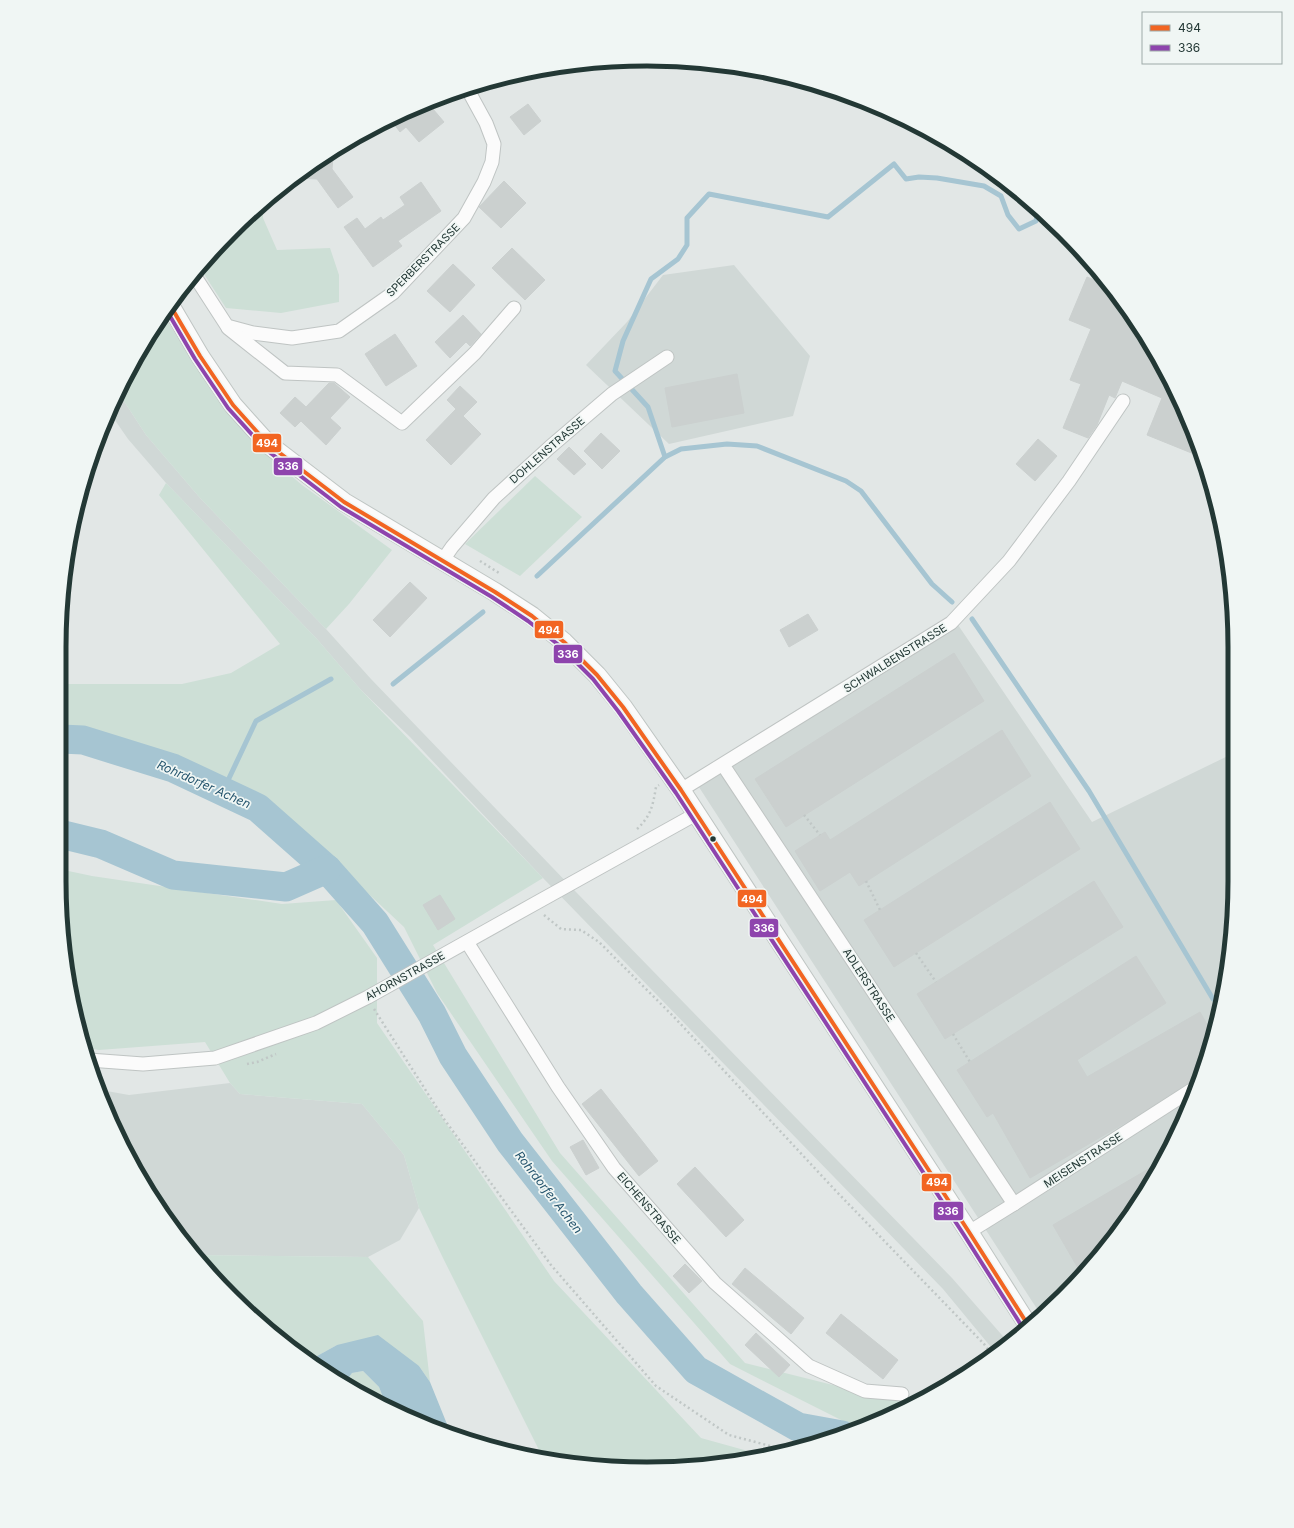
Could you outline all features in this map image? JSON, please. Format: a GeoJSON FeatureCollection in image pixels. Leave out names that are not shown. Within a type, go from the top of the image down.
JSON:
{"type":"FeatureCollection","features":[{"type":"Feature","properties":{"kind":"main road"},"geometry":{"type":"LineString","coordinates":[[173,311],[200,356],[233,405],[268,444],[344,502],[443,560],[532,616],[564,642],[597,675],[623,707],[676,783],[1026,1321]]}},
{"type":"Feature","properties":{"kind":"street","name":"SPERBERSTRASSE"},"geometry":{"type":"LineString","coordinates":[[227,326],[253,333],[292,338],[339,331],[392,293],[464,218],[484,182],[492,162],[494,144],[486,123],[470,94]]}},
{"type":"Feature","properties":{"kind":"street"},"geometry":{"type":"LineString","coordinates":[[197,280],[227,326],[234,334],[285,373],[337,375],[402,423],[475,353],[514,308]]}},
{"type":"Feature","properties":{"kind":"street","name":"DOHLENSTRASSE"},"geometry":{"type":"LineString","coordinates":[[443,560],[452,547],[494,498],[550,447],[612,394],[667,357]]}},
{"type":"Feature","properties":{"kind":"street","name":"SCHWALBENSTRASSE"},"geometry":{"type":"LineString","coordinates":[[676,783],[723,765],[951,623],[1009,561],[1069,481],[1123,401]]}},
{"type":"Feature","properties":{"kind":"street","name":"ADLERSTRASSE"},"geometry":{"type":"LineString","coordinates":[[723,765],[1014,1204]]}},
{"type":"Feature","properties":{"kind":"street","name":"AHORNSTRASSE"},"geometry":{"type":"LineString","coordinates":[[95,1060],[143,1064],[216,1058],[316,1023],[368,998],[536,902],[696,814]]}},
{"type":"Feature","properties":{"kind":"street","name":"EICHENSTRASSE"},"geometry":{"type":"LineString","coordinates":[[468,942],[558,1087],[614,1168],[715,1283],[809,1366],[865,1391],[902,1394]]}},
{"type":"Feature","properties":{"kind":"street","name":"MEISENSTRASSE"},"geometry":{"type":"LineString","coordinates":[[969,1232],[1188,1092]]}},
{"type":"Feature","properties":{"kind":"path"},"geometry":{"type":"LineString","coordinates":[[635,832],[644,822],[652,809],[656,787],[676,783]]}},
{"type":"Feature","properties":{"kind":"path"},"geometry":{"type":"LineString","coordinates":[[804,815],[820,835]]}},
{"type":"Feature","properties":{"kind":"path"},"geometry":{"type":"LineString","coordinates":[[866,881],[880,910]]}},
{"type":"Feature","properties":{"kind":"path"},"geometry":{"type":"LineString","coordinates":[[536,902],[543,914],[561,929],[581,930],[599,942],[675,1018],[835,1190],[989,1351]]}},
{"type":"Feature","properties":{"kind":"path"},"geometry":{"type":"LineString","coordinates":[[916,953],[936,982]]}},
{"type":"Feature","properties":{"kind":"path"},"geometry":{"type":"LineString","coordinates":[[368,998],[374,1010],[444,1119],[551,1265],[656,1386],[729,1435],[775,1447]]}},
{"type":"Feature","properties":{"kind":"path"},"geometry":{"type":"LineString","coordinates":[[953,1034],[970,1062]]}},
{"type":"Feature","properties":{"kind":"shaded area"},"geometry":{"type":"Polygon","coordinates":[[[734,265],[810,356],[793,416],[669,444],[586,365],[627,322],[663,275],[734,265]]]}},
{"type":"Feature","properties":{"kind":"shaded area"},"geometry":{"type":"Polygon","coordinates":[[[122,398],[146,435],[201,499],[326,629],[371,679],[576,892],[952,1278],[1005,1339],[992,1348],[943,1289],[543,878],[410,737],[361,690],[316,638],[166,483],[128,439],[113,418],[122,398]]]}},
{"type":"Feature","properties":{"kind":"shaded area"},"geometry":{"type":"Polygon","coordinates":[[[956,622],[1092,822],[1228,756],[1227,919],[1217,994],[1197,1068],[1184,1103],[1168,1138],[1150,1172],[1130,1204],[1108,1235],[1084,1264],[1038,1310],[695,781],[956,622]]]}},
{"type":"Feature","properties":{"kind":"shaded area"},"geometry":{"type":"Polygon","coordinates":[[[230,1083],[240,1094],[362,1104],[404,1155],[419,1208],[400,1240],[368,1257],[203,1255],[164,1204],[144,1172],[126,1138],[105,1091],[129,1095],[230,1083]]]}},
{"type":"Feature","properties":{"kind":"green space"},"geometry":{"type":"Polygon","coordinates":[[[263,211],[263,218],[277,250],[330,248],[339,275],[339,302],[281,313],[226,308],[203,273],[236,236],[263,211]]]}},
{"type":"Feature","properties":{"kind":"green space"},"geometry":{"type":"Polygon","coordinates":[[[167,320],[215,396],[255,445],[302,485],[392,550],[349,604],[326,629],[201,499],[146,435],[122,398],[144,356],[167,320]]]}},
{"type":"Feature","properties":{"kind":"green space"},"geometry":{"type":"Polygon","coordinates":[[[535,476],[582,517],[520,576],[465,544],[535,476]]]}},
{"type":"Feature","properties":{"kind":"green space"},"geometry":{"type":"Polygon","coordinates":[[[166,483],[316,638],[361,690],[543,878],[433,945],[560,1153],[745,1363],[903,1402],[851,1425],[730,1364],[552,1161],[437,993],[404,927],[268,800],[66,735],[66,684],[182,684],[231,673],[280,644],[159,495],[166,483]]]}},
{"type":"Feature","properties":{"kind":"green space"},"geometry":{"type":"Polygon","coordinates":[[[66,870],[92,876],[282,904],[336,900],[377,958],[377,1023],[554,1281],[701,1438],[752,1452],[685,1461],[647,1462],[609,1461],[540,1452],[419,1208],[404,1155],[362,1104],[240,1094],[230,1083],[205,1042],[99,1050],[91,1048],[77,994],[67,919],[66,870]]]}},
{"type":"Feature","properties":{"kind":"green space"},"geometry":{"type":"Polygon","coordinates":[[[203,1255],[368,1257],[423,1321],[430,1382],[419,1366],[337,1345],[315,1357],[264,1318],[236,1292],[203,1255]]]}},
{"type":"Feature","properties":{"kind":"green space"},"geometry":{"type":"Polygon","coordinates":[[[363,1371],[379,1387],[383,1399],[348,1379],[352,1373],[363,1371]]]}},
{"type":"Feature","properties":{"kind":"water"},"geometry":{"type":"Polygon","coordinates":[[[378,1335],[419,1366],[430,1382],[448,1427],[425,1418],[383,1399],[379,1387],[363,1371],[352,1373],[348,1379],[315,1357],[337,1345],[378,1335]]]}},
{"type":"Feature","properties":{"kind":"building"},"geometry":{"type":"Polygon","coordinates":[[[528,104],[541,121],[524,135],[510,117],[528,104]]]}},
{"type":"Feature","properties":{"kind":"building"},"geometry":{"type":"Polygon","coordinates":[[[432,108],[444,122],[419,142],[406,127],[400,132],[394,124],[432,108]]]}},
{"type":"Feature","properties":{"kind":"building"},"geometry":{"type":"Polygon","coordinates":[[[333,159],[332,169],[353,197],[338,208],[317,179],[304,178],[333,159]]]}},
{"type":"Feature","properties":{"kind":"building"},"geometry":{"type":"Polygon","coordinates":[[[504,181],[526,203],[501,228],[479,207],[504,181]]]}},
{"type":"Feature","properties":{"kind":"building"},"geometry":{"type":"Polygon","coordinates":[[[421,182],[441,211],[398,241],[402,246],[373,267],[344,227],[357,218],[365,229],[381,217],[383,220],[405,205],[400,197],[421,182]]]}},
{"type":"Feature","properties":{"kind":"building"},"geometry":{"type":"Polygon","coordinates":[[[512,248],[545,280],[525,300],[492,268],[512,248]]]}},
{"type":"Feature","properties":{"kind":"building"},"geometry":{"type":"Polygon","coordinates":[[[453,264],[475,285],[450,312],[427,291],[453,264]]]}},
{"type":"Feature","properties":{"kind":"building"},"geometry":{"type":"Polygon","coordinates":[[[1087,277],[1099,282],[1130,324],[1150,357],[1168,390],[1184,425],[1194,454],[1147,435],[1162,398],[1122,381],[1115,398],[1109,395],[1097,425],[1088,438],[1063,428],[1081,384],[1070,380],[1091,329],[1069,320],[1087,277]]]}},
{"type":"Feature","properties":{"kind":"building"},"geometry":{"type":"Polygon","coordinates":[[[463,315],[481,334],[470,346],[466,342],[450,358],[435,342],[463,315]]]}},
{"type":"Feature","properties":{"kind":"building"},"geometry":{"type":"Polygon","coordinates":[[[395,334],[417,366],[386,386],[365,354],[395,334]]]}},
{"type":"Feature","properties":{"kind":"building"},"geometry":{"type":"Polygon","coordinates":[[[737,374],[744,413],[672,427],[665,388],[737,374]]]}},
{"type":"Feature","properties":{"kind":"building"},"geometry":{"type":"Polygon","coordinates":[[[329,383],[334,383],[350,397],[330,418],[341,428],[326,445],[301,421],[295,427],[280,413],[295,397],[306,407],[329,383]]]}},
{"type":"Feature","properties":{"kind":"building"},"geometry":{"type":"Polygon","coordinates":[[[460,386],[477,402],[463,416],[447,400],[460,386]]]}},
{"type":"Feature","properties":{"kind":"building"},"geometry":{"type":"Polygon","coordinates":[[[456,409],[481,434],[451,465],[426,440],[456,409]]]}},
{"type":"Feature","properties":{"kind":"building"},"geometry":{"type":"Polygon","coordinates":[[[601,433],[620,451],[602,469],[584,451],[601,433]]]}},
{"type":"Feature","properties":{"kind":"building"},"geometry":{"type":"Polygon","coordinates":[[[1038,439],[1057,456],[1035,481],[1016,464],[1038,439]]]}},
{"type":"Feature","properties":{"kind":"building"},"geometry":{"type":"Polygon","coordinates":[[[569,447],[586,464],[574,475],[557,459],[569,447]]]}},
{"type":"Feature","properties":{"kind":"building"},"geometry":{"type":"Polygon","coordinates":[[[410,582],[427,598],[390,637],[373,620],[410,582]]]}},
{"type":"Feature","properties":{"kind":"building"},"geometry":{"type":"Polygon","coordinates":[[[808,614],[818,630],[789,647],[780,630],[808,614]]]}},
{"type":"Feature","properties":{"kind":"building"},"geometry":{"type":"Polygon","coordinates":[[[954,653],[984,701],[786,827],[755,779],[954,653]]]}},
{"type":"Feature","properties":{"kind":"building"},"geometry":{"type":"Polygon","coordinates":[[[1002,730],[1031,776],[859,886],[850,872],[820,891],[795,851],[825,832],[830,840],[1002,730]]]}},
{"type":"Feature","properties":{"kind":"building"},"geometry":{"type":"Polygon","coordinates":[[[1050,802],[1080,849],[894,967],[864,920],[1050,802]]]}},
{"type":"Feature","properties":{"kind":"building"},"geometry":{"type":"Polygon","coordinates":[[[1094,881],[1123,927],[945,1039],[917,994],[1094,881]]]}},
{"type":"Feature","properties":{"kind":"building"},"geometry":{"type":"Polygon","coordinates":[[[440,895],[455,919],[438,930],[423,905],[440,895]]]}},
{"type":"Feature","properties":{"kind":"building"},"geometry":{"type":"Polygon","coordinates":[[[1136,956],[1166,1003],[1077,1060],[1087,1077],[1200,1012],[1209,1028],[1193,1080],[1135,1117],[1030,1178],[993,1113],[987,1117],[957,1070],[1136,956]]]}},
{"type":"Feature","properties":{"kind":"building"},"geometry":{"type":"Polygon","coordinates":[[[601,1089],[658,1161],[639,1176],[582,1104],[601,1089]]]}},
{"type":"Feature","properties":{"kind":"building"},"geometry":{"type":"Polygon","coordinates":[[[583,1140],[599,1168],[586,1175],[570,1147],[583,1140]]]}},
{"type":"Feature","properties":{"kind":"building"},"geometry":{"type":"Polygon","coordinates":[[[1153,1166],[1130,1204],[1108,1235],[1079,1270],[1053,1225],[1153,1166]]]}},
{"type":"Feature","properties":{"kind":"building"},"geometry":{"type":"Polygon","coordinates":[[[695,1167],[744,1220],[726,1237],[677,1184],[695,1167]]]}},
{"type":"Feature","properties":{"kind":"building"},"geometry":{"type":"Polygon","coordinates":[[[685,1264],[702,1281],[689,1293],[673,1276],[685,1264]]]}},
{"type":"Feature","properties":{"kind":"building"},"geometry":{"type":"Polygon","coordinates":[[[745,1268],[804,1318],[791,1334],[732,1284],[745,1268]]]}},
{"type":"Feature","properties":{"kind":"building"},"geometry":{"type":"Polygon","coordinates":[[[841,1314],[898,1360],[883,1379],[826,1333],[841,1314]]]}},
{"type":"Feature","properties":{"kind":"building"},"geometry":{"type":"Polygon","coordinates":[[[756,1333],[790,1365],[779,1377],[745,1345],[756,1333]]]}},
{"type":"Feature","properties":{"kind":"waterway"},"geometry":{"type":"LineString","coordinates":[[665,457],[648,407],[615,371],[623,341],[651,279],[678,259],[687,245],[687,218],[709,194],[828,217],[894,164],[906,179],[919,177],[937,178],[984,186],[1001,196],[1008,215],[1019,229],[1036,221],[1037,216]]}},
{"type":"Feature","properties":{"kind":"waterway"},"geometry":{"type":"LineString","coordinates":[[537,576],[665,457],[681,449],[727,444],[757,446],[846,481],[861,491],[932,584],[952,602]]}},
{"type":"Feature","properties":{"kind":"waterway"},"geometry":{"type":"LineString","coordinates":[[393,684],[483,612]]}},
{"type":"Feature","properties":{"kind":"waterway"},"geometry":{"type":"LineString","coordinates":[[972,619],[1089,791],[1213,999]]}},
{"type":"Feature","properties":{"kind":"waterway"},"geometry":{"type":"LineString","coordinates":[[223,791],[256,721],[331,679]]}},
{"type":"Feature","properties":{"kind":"waterway","name":"Rohrdorfer Achen"},"geometry":{"type":"LineString","coordinates":[[66,739],[83,740],[173,768],[258,808],[327,869],[375,923],[432,1014],[453,1056],[510,1142],[629,1294],[696,1370],[798,1427],[829,1433]]}},
{"type":"Feature","properties":{"kind":"waterway","name":"Rohrdorfer Achen"},"geometry":{"type":"LineString","coordinates":[[66,835],[101,844],[173,875],[286,887],[327,869]]}},
{"type":"Feature","properties":{"kind":"transit line","name":"494"},"geometry":{"type":"LineString","coordinates":[[173,311],[200,356],[233,405],[268,444],[344,502],[495,592],[532,616],[564,642],[597,675],[623,707],[681,790],[1026,1321]]}},
{"type":"Feature","properties":{"kind":"transit line","name":"336"},"geometry":{"type":"LineString","coordinates":[[170,316],[195,359],[228,408],[264,448],[341,507],[492,597],[528,621],[560,646],[593,679],[618,711],[676,793],[1021,1325]]}}]}
